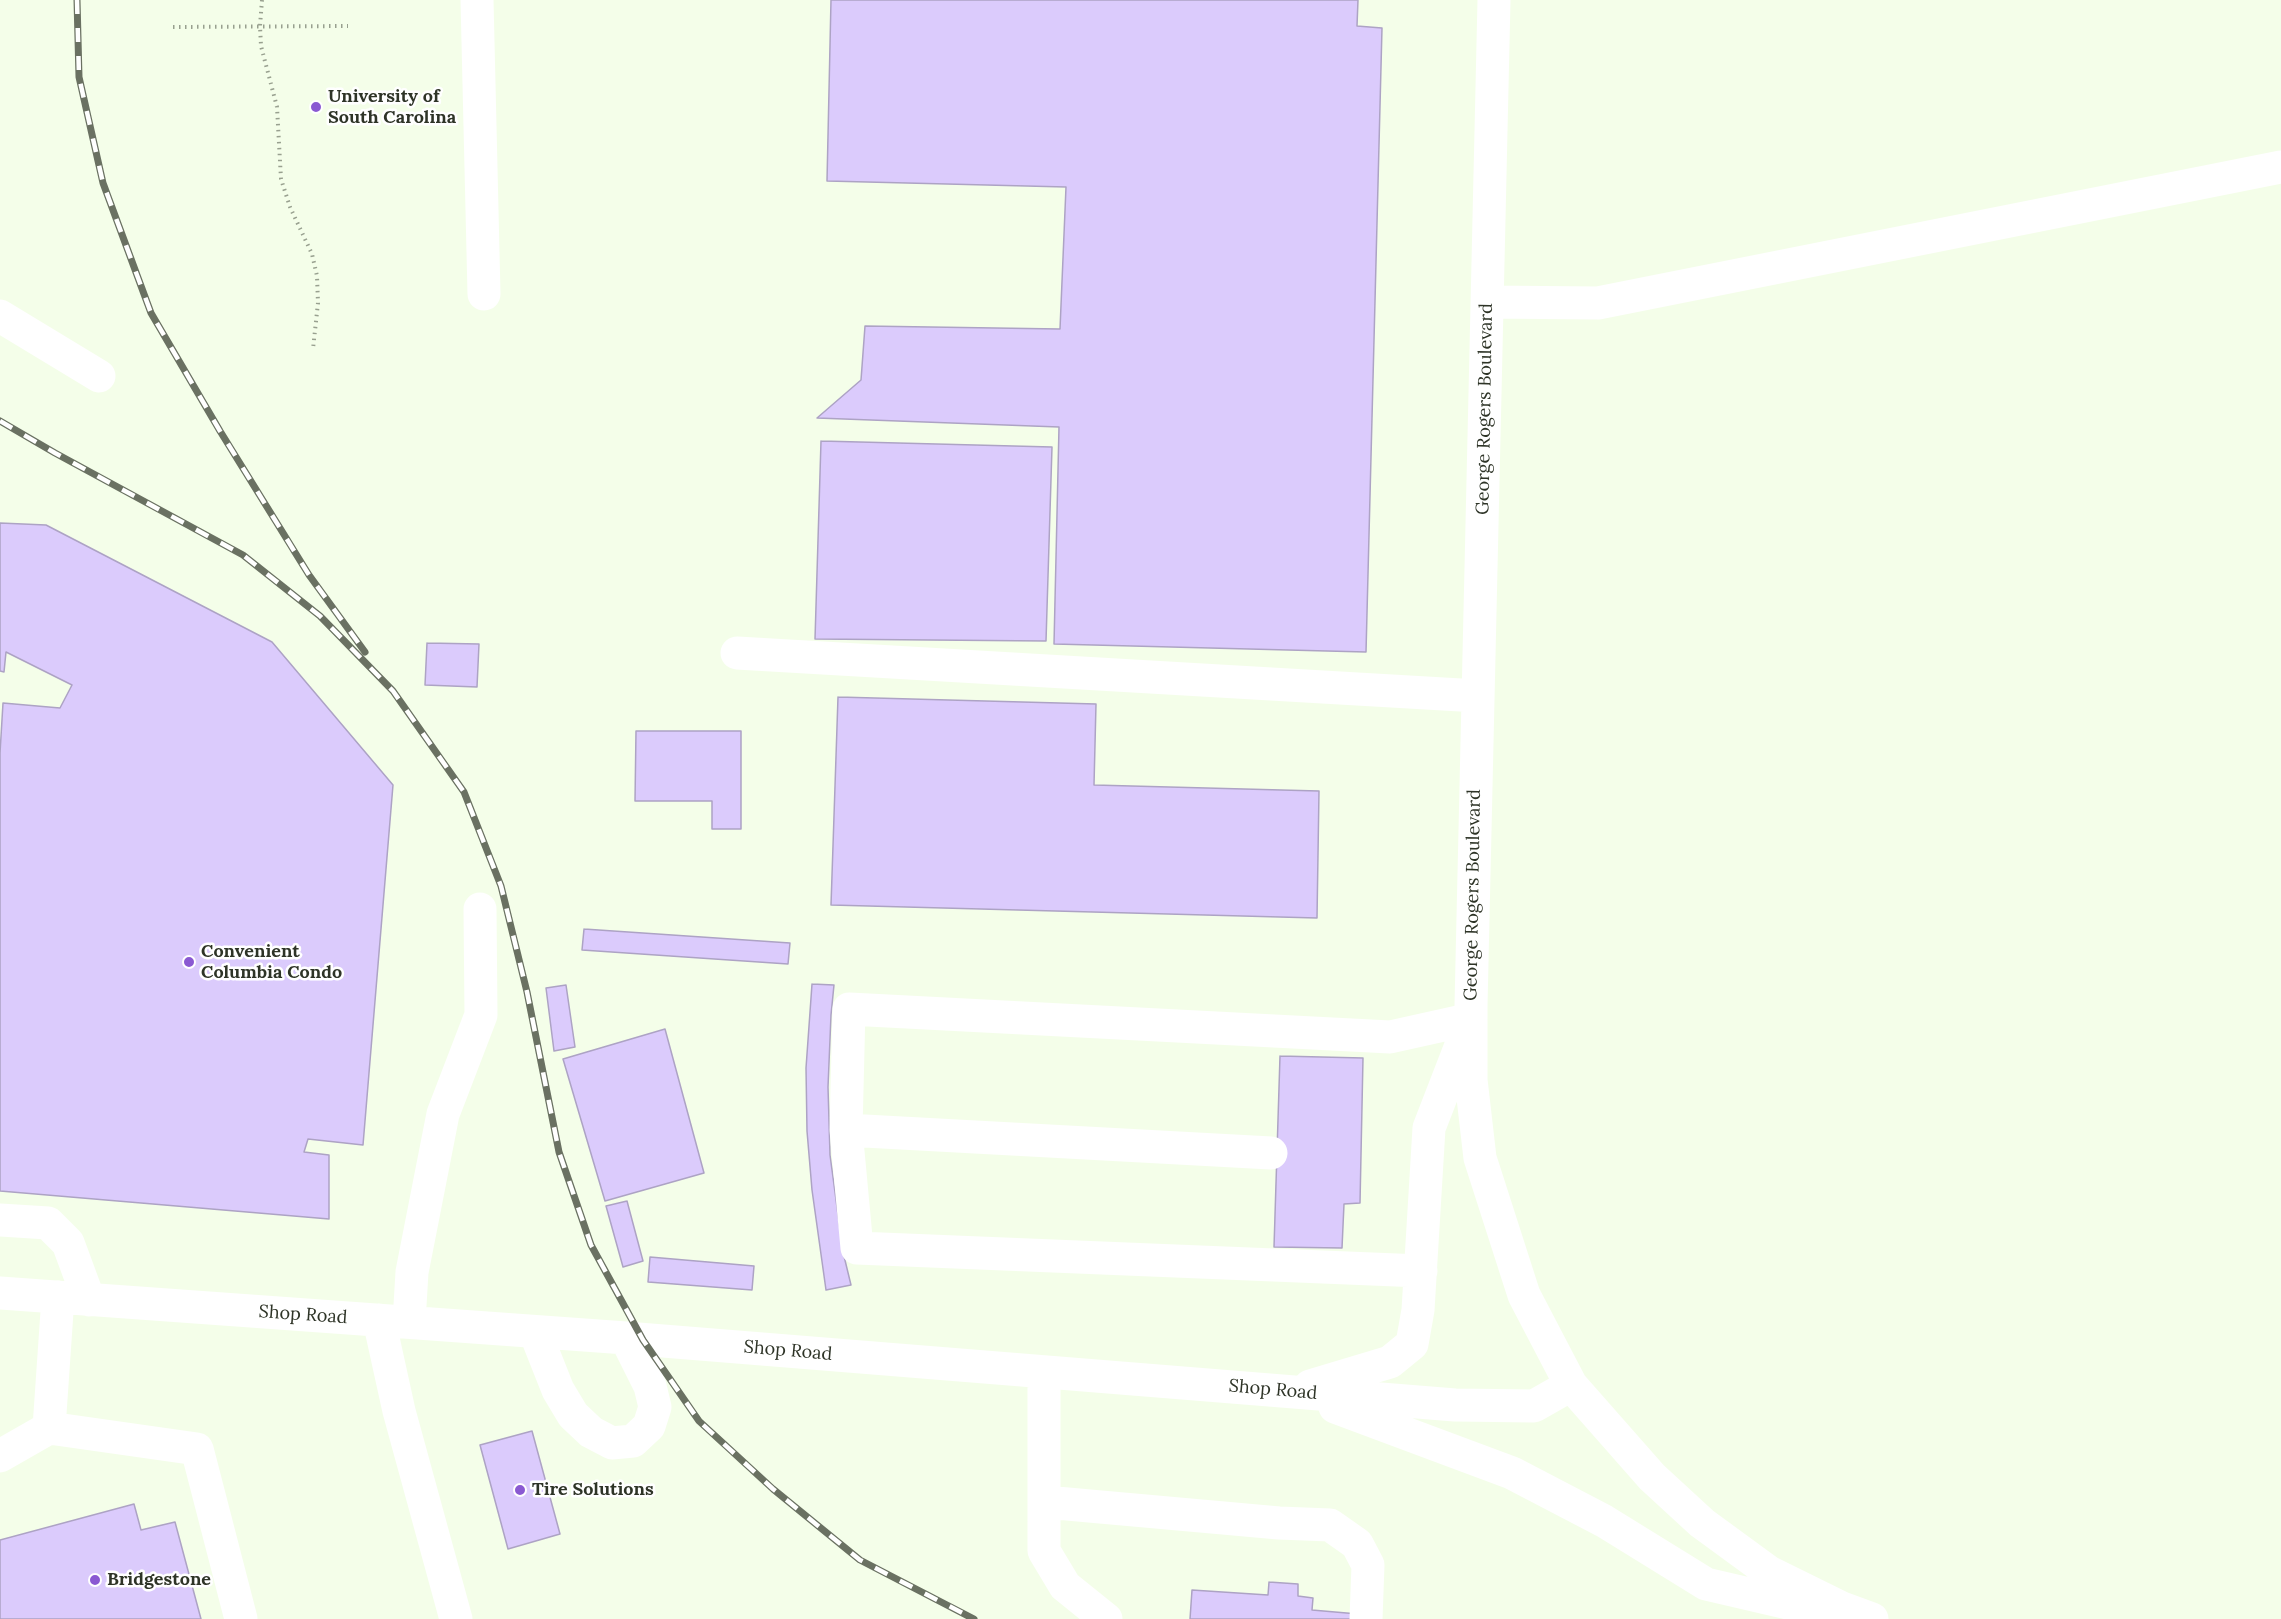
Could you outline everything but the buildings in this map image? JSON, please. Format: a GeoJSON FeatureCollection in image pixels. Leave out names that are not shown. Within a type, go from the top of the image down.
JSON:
{"type":"FeatureCollection","features":[{"type":"Feature","properties":{"kind":"street"},"geometry":{"type":"LineString","coordinates":[[477,0],[484,294]]}},
{"type":"Feature","properties":{"kind":"street","name":"George Rogers Boulevard"},"geometry":{"type":"LineString","coordinates":[[1494,0],[1471,1019],[1471,1080],[1480,1158],[1524,1296],[1571,1385],[1652,1477],[1702,1523],[1769,1572],[1842,1608],[1872,1619]]}},
{"type":"Feature","properties":{"kind":"street"},"geometry":{"type":"LineString","coordinates":[[1488,302],[1598,303],[2281,167]]}},
{"type":"Feature","properties":{"kind":"street"},"geometry":{"type":"LineString","coordinates":[[0,316],[99,376]]}},
{"type":"Feature","properties":{"kind":"street"},"geometry":{"type":"LineString","coordinates":[[737,653],[1478,696]]}},
{"type":"Feature","properties":{"kind":"street"},"geometry":{"type":"LineString","coordinates":[[456,1619],[399,1411],[394,1321],[412,1272],[443,1114],[481,1015],[480,909]]}},
{"type":"Feature","properties":{"kind":"street"},"geometry":{"type":"LineString","coordinates":[[1421,1271],[857,1248],[846,1130],[849,1009],[1390,1037],[1471,1019]]}},
{"type":"Feature","properties":{"kind":"street"},"geometry":{"type":"LineString","coordinates":[[1291,1391],[1390,1362],[1412,1344],[1418,1310],[1429,1128],[1471,1019]]}},
{"type":"Feature","properties":{"kind":"street"},"geometry":{"type":"LineString","coordinates":[[846,1130],[1271,1153]]}},
{"type":"Feature","properties":{"kind":"street"},"geometry":{"type":"LineString","coordinates":[[0,1220],[48,1223],[68,1243],[74,1298],[50,1428]]}},
{"type":"Feature","properties":{"kind":"street","name":"Shop Road"},"geometry":{"type":"LineString","coordinates":[[0,1293],[626,1338],[1455,1405],[1534,1406],[1571,1385]]}},
{"type":"Feature","properties":{"kind":"street"},"geometry":{"type":"LineString","coordinates":[[535,1332],[558,1390],[573,1414],[591,1432],[612,1443],[633,1441],[649,1426],[655,1407],[650,1386],[626,1338]]}},
{"type":"Feature","properties":{"kind":"street"},"geometry":{"type":"LineString","coordinates":[[1044,1372],[1044,1551],[1065,1586],[1106,1619]]}},
{"type":"Feature","properties":{"kind":"street"},"geometry":{"type":"LineString","coordinates":[[1291,1391],[1388,1425],[1512,1473],[1604,1521],[1706,1584],[1857,1619]]}},
{"type":"Feature","properties":{"kind":"street"},"geometry":{"type":"LineString","coordinates":[[0,1456],[50,1428],[197,1449],[242,1619]]}},
{"type":"Feature","properties":{"kind":"street"},"geometry":{"type":"LineString","coordinates":[[1045,1502],[1279,1523],[1330,1525],[1357,1544],[1368,1565],[1366,1619]]}},
{"type":"Feature","properties":{"kind":"path"},"geometry":{"type":"LineString","coordinates":[[262,0],[260,26],[264,56],[278,107],[281,179],[290,207],[312,254],[317,276],[318,303],[313,350]]}},
{"type":"Feature","properties":{"kind":"path"},"geometry":{"type":"LineString","coordinates":[[173,27],[348,26]]}},
{"type":"Feature","properties":{"kind":"railway"},"geometry":{"type":"LineString","coordinates":[[77,0],[79,77],[103,183],[151,313],[220,431],[309,575],[365,652]]}},
{"type":"Feature","properties":{"kind":"railway"},"geometry":{"type":"LineString","coordinates":[[0,421],[243,555],[320,616],[393,691],[464,792],[501,886],[527,992],[559,1152],[591,1245],[643,1340],[699,1421],[773,1489],[860,1560],[974,1619]]}},
{"type":"Feature","properties":{"kind":"place","name":"University of South Carolina"},"geometry":{"type":"Point","coordinates":[316,107]}},
{"type":"Feature","properties":{"kind":"place","name":"Convenient Columbia Condo"},"geometry":{"type":"Point","coordinates":[189,962]}},
{"type":"Feature","properties":{"kind":"place","name":"Tire Solutions"},"geometry":{"type":"Point","coordinates":[520,1490]}},
{"type":"Feature","properties":{"kind":"place","name":"Bridgestone"},"geometry":{"type":"Point","coordinates":[95,1580]}}]}
